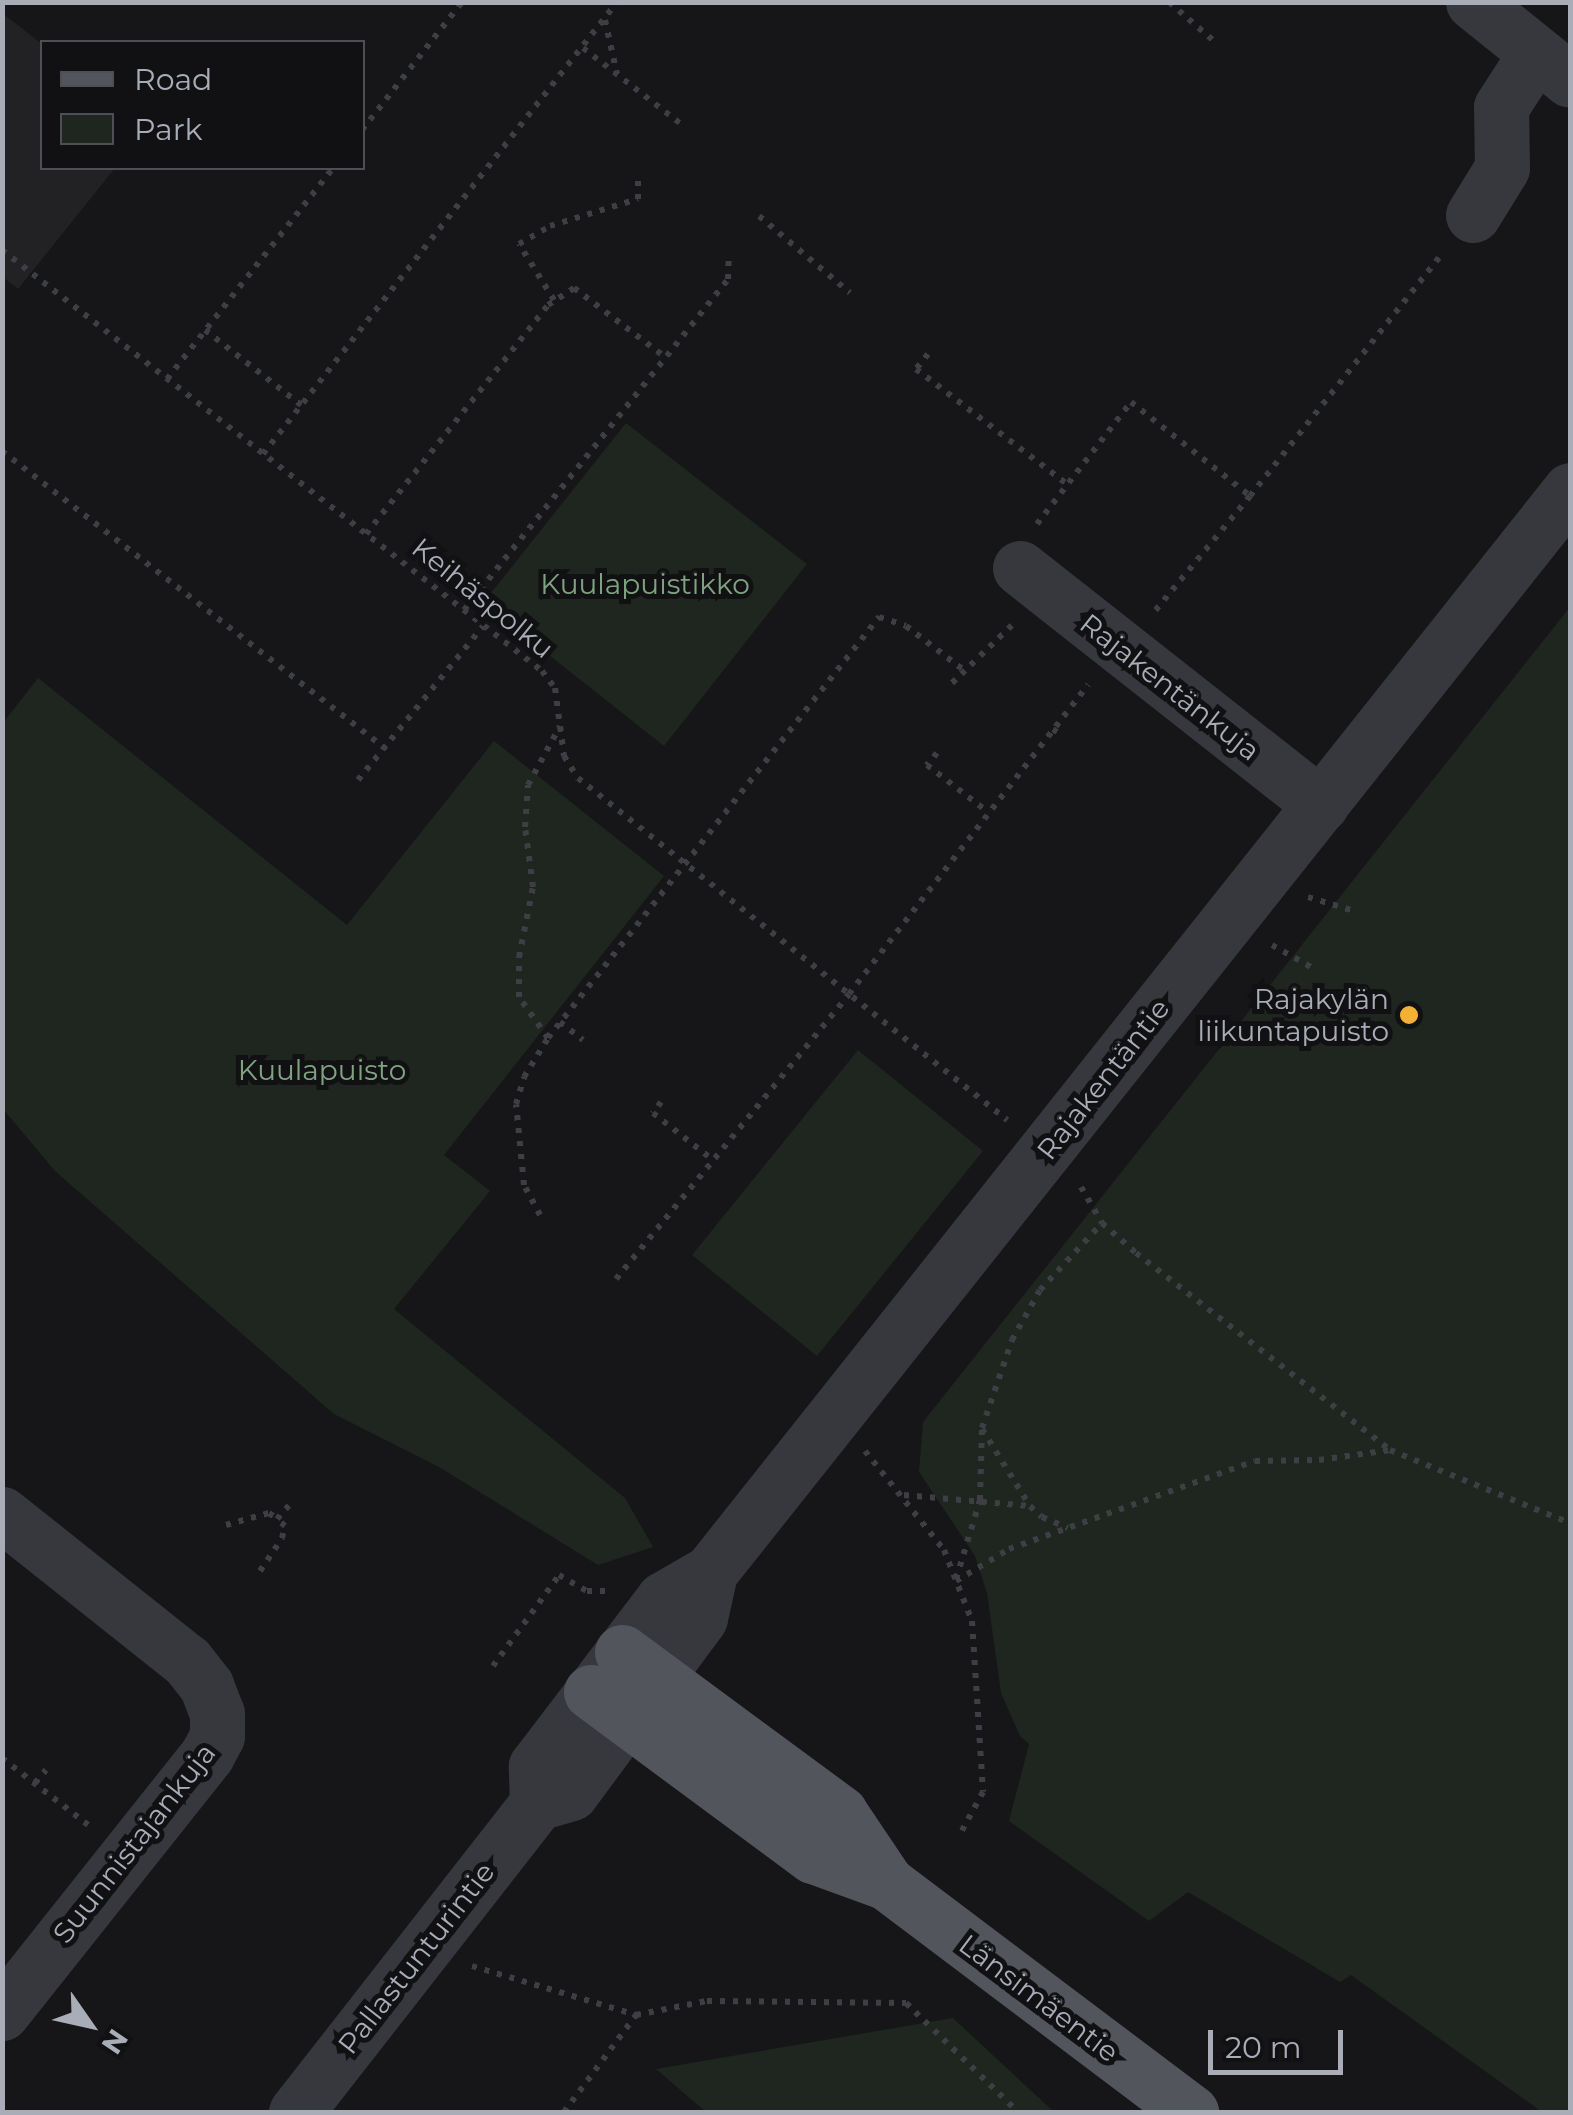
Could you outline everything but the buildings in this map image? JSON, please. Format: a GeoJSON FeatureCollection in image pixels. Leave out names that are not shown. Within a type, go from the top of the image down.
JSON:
{"type":"FeatureCollection","features":[{"type":"Feature","properties":{"kind":"main road","name":"Länsimäentie"},"geometry":{"type":"LineString","coordinates":[[624,1685],[840,1813],[887,1883],[1190,2112]]}},
{"type":"Feature","properties":{"kind":"street"},"geometry":{"type":"LineString","coordinates":[[1473,2],[1553,67],[1501,108],[1502,168],[1473,215]]}},
{"type":"Feature","properties":{"kind":"street","name":"Rajakentäntie"},"geometry":{"type":"LineString","coordinates":[[624,1685],[700,1618],[710,1572],[1570,490]]}},
{"type":"Feature","properties":{"kind":"street","name":"Rajakentänkuja"},"geometry":{"type":"LineString","coordinates":[[1033,562],[1123,649],[1321,806]]}},
{"type":"Feature","properties":{"kind":"street","name":"Suunnistajankuja"},"geometry":{"type":"LineString","coordinates":[[2,1514],[187,1661],[206,1684],[217,1713],[217,1736],[207,1755],[2,2012]]}},
{"type":"Feature","properties":{"kind":"street","name":"Pallastunturintie"},"geometry":{"type":"LineString","coordinates":[[296,2112],[536,1802],[536,1766],[624,1685]]}},
{"type":"Feature","properties":{"kind":"path"},"geometry":{"type":"LineString","coordinates":[[365,126],[462,2]]}},
{"type":"Feature","properties":{"kind":"path"},"geometry":{"type":"LineString","coordinates":[[263,454],[617,2]]}},
{"type":"Feature","properties":{"kind":"path"},"geometry":{"type":"LineString","coordinates":[[1170,2],[1215,42]]}},
{"type":"Feature","properties":{"kind":"path"},"geometry":{"type":"LineString","coordinates":[[605,20],[618,75]]}},
{"type":"Feature","properties":{"kind":"path"},"geometry":{"type":"LineString","coordinates":[[583,48],[681,124]]}},
{"type":"Feature","properties":{"kind":"path"},"geometry":{"type":"LineString","coordinates":[[167,378],[331,170]]}},
{"type":"Feature","properties":{"kind":"path"},"geometry":{"type":"LineString","coordinates":[[554,300],[520,244],[550,226],[638,199],[638,178]]}},
{"type":"Feature","properties":{"kind":"path"},"geometry":{"type":"LineString","coordinates":[[616,1278],[982,829],[989,813],[1101,668],[1123,649],[1250,496],[1473,215]]}},
{"type":"Feature","properties":{"kind":"path"},"geometry":{"type":"LineString","coordinates":[[759,216],[850,293]]}},
{"type":"Feature","properties":{"kind":"path","name":"Keihäspolku"},"geometry":{"type":"LineString","coordinates":[[2,250],[548,679],[555,688],[564,756],[578,778],[1020,1130]]}},
{"type":"Feature","properties":{"kind":"path"},"geometry":{"type":"LineString","coordinates":[[464,610],[728,278],[729,254]]}},
{"type":"Feature","properties":{"kind":"path"},"geometry":{"type":"LineString","coordinates":[[366,534],[554,300],[574,288],[666,357]]}},
{"type":"Feature","properties":{"kind":"path"},"geometry":{"type":"LineString","coordinates":[[205,330],[301,405]]}},
{"type":"Feature","properties":{"kind":"path"},"geometry":{"type":"LineString","coordinates":[[928,354],[916,369],[1068,484]]}},
{"type":"Feature","properties":{"kind":"path"},"geometry":{"type":"LineString","coordinates":[[952,683],[965,670],[1033,562],[1068,484],[1131,402],[1250,496]]}},
{"type":"Feature","properties":{"kind":"path"},"geometry":{"type":"LineString","coordinates":[[2,451],[385,748]]}},
{"type":"Feature","properties":{"kind":"path"},"geometry":{"type":"LineString","coordinates":[[540,1216],[521,1170],[516,1104],[524,1076],[560,1022],[879,618],[906,626],[965,670]]}},
{"type":"Feature","properties":{"kind":"path"},"geometry":{"type":"LineString","coordinates":[[358,780],[484,626]]}},
{"type":"Feature","properties":{"kind":"path"},"geometry":{"type":"LineString","coordinates":[[548,1038],[519,997],[519,957],[532,887],[526,827],[528,785],[561,724]]}},
{"type":"Feature","properties":{"kind":"path"},"geometry":{"type":"LineString","coordinates":[[1054,730],[1062,736]]}},
{"type":"Feature","properties":{"kind":"path"},"geometry":{"type":"LineString","coordinates":[[936,753],[927,765],[989,813]]}},
{"type":"Feature","properties":{"kind":"path"},"geometry":{"type":"LineString","coordinates":[[1297,894],[1351,910]]}},
{"type":"Feature","properties":{"kind":"path"},"geometry":{"type":"LineString","coordinates":[[1262,939],[1311,967]]}},
{"type":"Feature","properties":{"kind":"path"},"geometry":{"type":"LineString","coordinates":[[560,1022],[583,1040]]}},
{"type":"Feature","properties":{"kind":"path"},"geometry":{"type":"LineString","coordinates":[[661,1102],[653,1113],[714,1160]]}},
{"type":"Feature","properties":{"kind":"path"},"geometry":{"type":"LineString","coordinates":[[1076,1177],[1102,1223],[1390,1450],[1570,1524]]}},
{"type":"Feature","properties":{"kind":"path"},"geometry":{"type":"LineString","coordinates":[[956,1581],[980,1500],[982,1428],[1012,1340],[1040,1290],[1102,1223]]}},
{"type":"Feature","properties":{"kind":"path"},"geometry":{"type":"LineString","coordinates":[[982,1428],[1030,1506],[1042,1518],[1068,1528]]}},
{"type":"Feature","properties":{"kind":"path"},"geometry":{"type":"LineString","coordinates":[[863,1448],[944,1550],[972,1621],[983,1792],[959,1836]]}},
{"type":"Feature","properties":{"kind":"path"},"geometry":{"type":"LineString","coordinates":[[956,1581],[1009,1549],[1255,1461],[1319,1460],[1390,1450]]}},
{"type":"Feature","properties":{"kind":"path"},"geometry":{"type":"LineString","coordinates":[[902,1495],[1030,1506]]}},
{"type":"Feature","properties":{"kind":"path"},"geometry":{"type":"LineString","coordinates":[[277,1518],[289,1504]]}},
{"type":"Feature","properties":{"kind":"path"},"geometry":{"type":"LineString","coordinates":[[226,1525],[269,1513],[286,1526],[260,1571]]}},
{"type":"Feature","properties":{"kind":"path"},"geometry":{"type":"LineString","coordinates":[[493,1666],[559,1576],[587,1591],[619,1591]]}},
{"type":"Feature","properties":{"kind":"path"},"geometry":{"type":"LineString","coordinates":[[2,1758],[90,1828]]}},
{"type":"Feature","properties":{"kind":"path"},"geometry":{"type":"LineString","coordinates":[[35,1784],[46,1770]]}},
{"type":"Feature","properties":{"kind":"path"},"geometry":{"type":"LineString","coordinates":[[472,1966],[636,2015],[708,2001],[906,2003],[1018,2112]]}},
{"type":"Feature","properties":{"kind":"path"},"geometry":{"type":"LineString","coordinates":[[564,2112],[636,2015]]}},
{"type":"Feature","properties":{"kind":"shaded area"},"geometry":{"type":"Polygon","coordinates":[[[2,13],[40,42],[40,170],[113,170],[18,289],[3,277],[2,13]]]}},
{"type":"Feature","properties":{"kind":"green space","name":"Kuulapuistikko"},"geometry":{"type":"Polygon","coordinates":[[[626,423],[807,564],[664,746],[483,603],[626,423]]]}},
{"type":"Feature","properties":{"kind":"green space","name":"Rajakylän liikuntapuisto"},"geometry":{"type":"Polygon","coordinates":[[[1570,607],[1570,2112],[1542,2112],[1351,1975],[1340,1982],[1188,1892],[1149,1921],[1009,1821],[1029,1744],[1020,1736],[1001,1693],[987,1593],[975,1556],[919,1472],[923,1422],[1570,607]]]}},
{"type":"Feature","properties":{"kind":"green space","name":"Kuulapuisto"},"geometry":{"type":"Polygon","coordinates":[[[38,678],[347,925],[494,741],[664,876],[444,1155],[490,1191],[394,1309],[625,1498],[653,1547],[598,1565],[439,1467],[334,1414],[55,1171],[3,1109],[3,723],[38,678]]]}},
{"type":"Feature","properties":{"kind":"green space"},"geometry":{"type":"Polygon","coordinates":[[[858,1050],[983,1151],[817,1356],[692,1255],[858,1050]]]}},
{"type":"Feature","properties":{"kind":"green space"},"geometry":{"type":"Polygon","coordinates":[[[953,2018],[1054,2112],[706,2112],[656,2069],[953,2018]]]}},
{"type":"Feature","properties":{"kind":"place","name":"Rajakylän liikuntapuisto"},"geometry":{"type":"Point","coordinates":[1409,1015]}}]}
